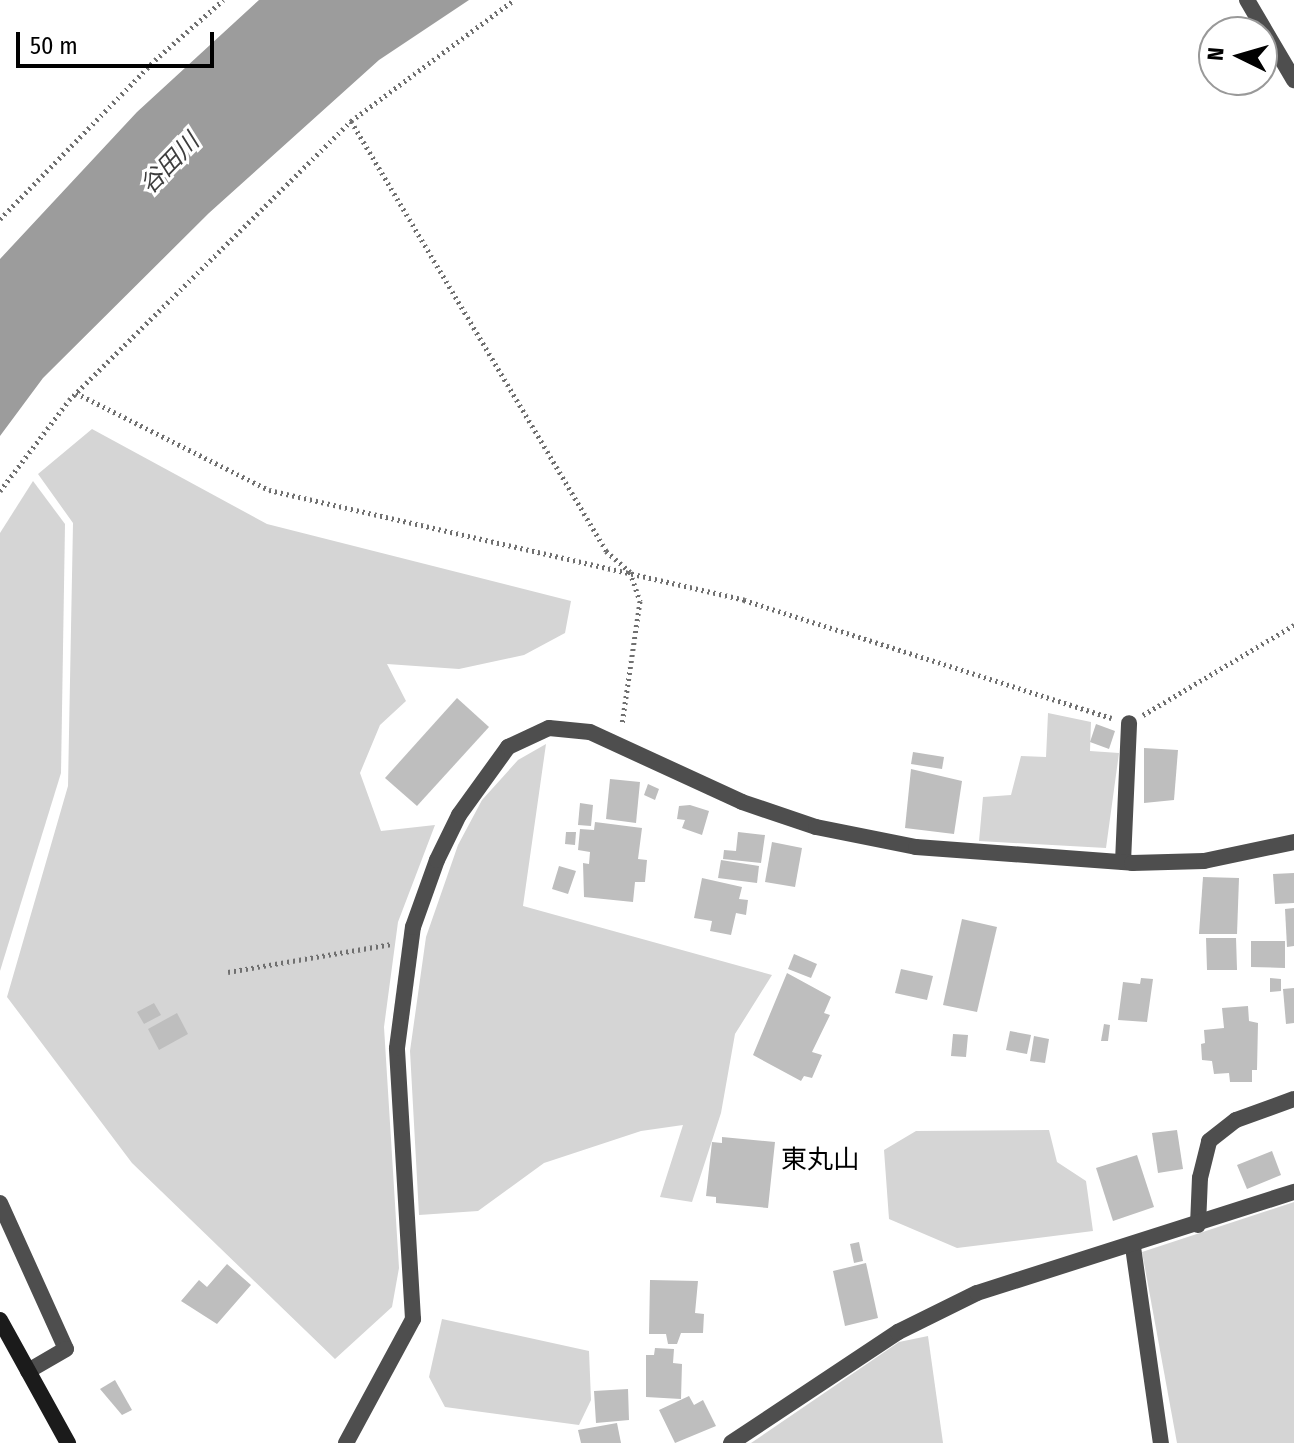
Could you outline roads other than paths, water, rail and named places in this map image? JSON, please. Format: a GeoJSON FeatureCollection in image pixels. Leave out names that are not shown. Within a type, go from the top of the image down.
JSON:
{"type":"FeatureCollection","features":[{"type":"Feature","properties":{"kind":"street"},"geometry":{"type":"LineString","coordinates":[[1247,0],[1294,80]]}},
{"type":"Feature","properties":{"kind":"street"},"geometry":{"type":"LineString","coordinates":[[1123,862],[1129,723]]}},
{"type":"Feature","properties":{"kind":"street"},"geometry":{"type":"LineString","coordinates":[[346,1443],[413,1319],[397,1048],[410,944],[437,860],[482,776],[508,747],[534,732],[563,728],[618,745],[742,802],[870,841],[1123,862],[1204,861],[1294,842]]}},
{"type":"Feature","properties":{"kind":"street"},"geometry":{"type":"LineString","coordinates":[[1198,1225],[1200,1178],[1209,1141],[1236,1120],[1294,1099]]}},
{"type":"Feature","properties":{"kind":"street"},"geometry":{"type":"LineString","coordinates":[[731,1443],[898,1332],[977,1293],[1133,1247],[1294,1192]]}},
{"type":"Feature","properties":{"kind":"street"},"geometry":{"type":"LineString","coordinates":[[0,1203],[66,1349],[28,1371]]}},
{"type":"Feature","properties":{"kind":"street"},"geometry":{"type":"LineString","coordinates":[[1133,1247],[1161,1443]]}},
{"type":"Feature","properties":{"kind":"street"},"geometry":{"type":"LineString","coordinates":[[0,1320],[68,1443]]}},
{"type":"Feature","properties":{"kind":"water","name":"谷田川"},"geometry":{"type":"Polygon","coordinates":[[[259,0],[469,0],[379,60],[209,213],[43,378],[0,436],[0,259],[137,112],[259,0]]]}},
{"type":"Feature","properties":{"kind":"district","name":"東丸山"},"geometry":{"type":"Point","coordinates":[820,1160]}}]}
